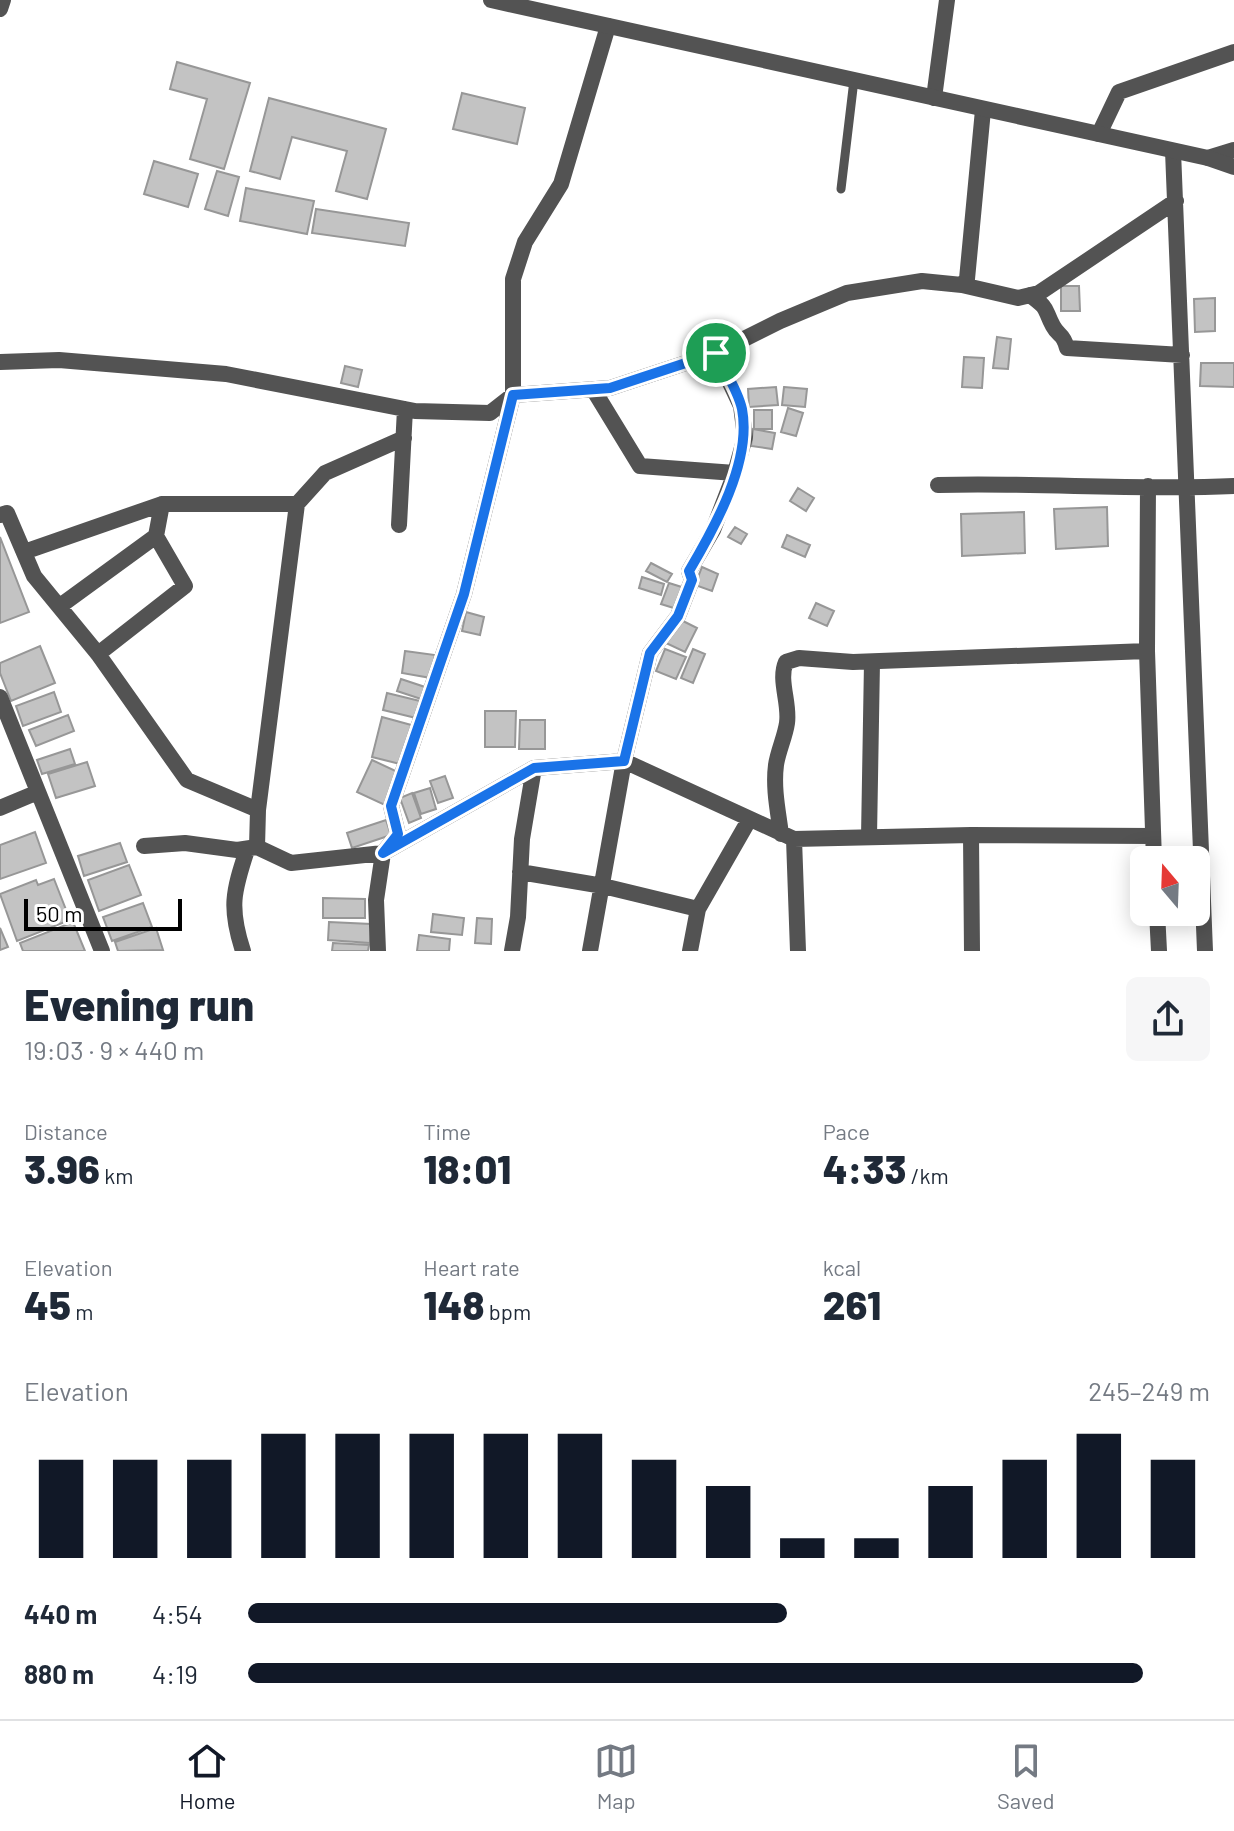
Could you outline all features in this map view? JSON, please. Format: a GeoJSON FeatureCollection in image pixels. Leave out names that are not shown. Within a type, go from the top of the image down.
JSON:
{"type":"FeatureCollection","features":[{"type":"Feature","properties":{"kind":"street"},"geometry":{"type":"LineString","coordinates":[[0,9],[3,0]]}},
{"type":"Feature","properties":{"kind":"street"},"geometry":{"type":"LineString","coordinates":[[491,0],[1208,158],[1234,167]]}},
{"type":"Feature","properties":{"kind":"street"},"geometry":{"type":"LineString","coordinates":[[934,98],[947,0]]}},
{"type":"Feature","properties":{"kind":"street"},"geometry":{"type":"LineString","coordinates":[[378,951],[376,900],[383,853],[398,834],[391,806],[464,594],[513,395],[513,279],[525,242],[561,184],[608,26]]}},
{"type":"Feature","properties":{"kind":"street"},"geometry":{"type":"LineString","coordinates":[[1099,134],[1119,92],[1234,52]]}},
{"type":"Feature","properties":{"kind":"street"},"geometry":{"type":"LineString","coordinates":[[962,285],[967,279],[983,110]]}},
{"type":"Feature","properties":{"kind":"street"},"geometry":{"type":"LineString","coordinates":[[1208,158],[1234,150]]}},
{"type":"Feature","properties":{"kind":"street"},"geometry":{"type":"LineString","coordinates":[[1173,151],[1205,951]]}},
{"type":"Feature","properties":{"kind":"street"},"geometry":{"type":"LineString","coordinates":[[0,362],[59,360],[226,374],[405,409],[490,413],[513,395],[610,388],[716,353],[780,321],[847,293],[922,281],[962,285],[1018,298],[1039,293],[1176,201]]}},
{"type":"Feature","properties":{"kind":"street"},"geometry":{"type":"LineString","coordinates":[[1030,295],[1048,309],[1054,328],[1063,336],[1067,348],[1182,355]]}},
{"type":"Feature","properties":{"kind":"street"},"geometry":{"type":"LineString","coordinates":[[590,951],[613,888],[624,761],[650,653],[678,616],[692,580],[689,571],[713,530],[745,437],[741,406],[716,353]]}},
{"type":"Feature","properties":{"kind":"street"},"geometry":{"type":"LineString","coordinates":[[593,389],[640,466],[735,473]]}},
{"type":"Feature","properties":{"kind":"street"},"geometry":{"type":"LineString","coordinates":[[399,525],[405,409]]}},
{"type":"Feature","properties":{"kind":"street"},"geometry":{"type":"LineString","coordinates":[[243,951],[236,932],[232,902],[252,848],[297,504],[325,473],[404,438]]}},
{"type":"Feature","properties":{"kind":"street"},"geometry":{"type":"LineString","coordinates":[[938,485],[1234,486]]}},
{"type":"Feature","properties":{"kind":"street"},"geometry":{"type":"LineString","coordinates":[[1148,486],[1147,651],[1153,846]]}},
{"type":"Feature","properties":{"kind":"street"},"geometry":{"type":"LineString","coordinates":[[24,552],[162,504],[297,504]]}},
{"type":"Feature","properties":{"kind":"street"},"geometry":{"type":"LineString","coordinates":[[98,654],[185,586],[156,536],[162,504]]}},
{"type":"Feature","properties":{"kind":"street"},"geometry":{"type":"LineString","coordinates":[[0,515],[7,513],[34,576],[98,654],[187,780],[258,810]]}},
{"type":"Feature","properties":{"kind":"street"},"geometry":{"type":"LineString","coordinates":[[60,606],[156,536]]}},
{"type":"Feature","properties":{"kind":"street"},"geometry":{"type":"LineString","coordinates":[[798,951],[788,836],[774,783],[787,724],[788,704],[783,670],[786,662],[799,658],[872,662],[1147,651]]}},
{"type":"Feature","properties":{"kind":"street"},"geometry":{"type":"LineString","coordinates":[[869,837],[872,662]]}},
{"type":"Feature","properties":{"kind":"street"},"geometry":{"type":"LineString","coordinates":[[0,697],[102,951]]}},
{"type":"Feature","properties":{"kind":"street"},"geometry":{"type":"LineString","coordinates":[[144,846],[185,843],[252,848],[298,863],[383,853],[534,768],[624,761],[788,836],[1153,836]]}},
{"type":"Feature","properties":{"kind":"street"},"geometry":{"type":"LineString","coordinates":[[512,951],[518,917],[522,839],[534,768]]}},
{"type":"Feature","properties":{"kind":"street"},"geometry":{"type":"LineString","coordinates":[[0,808],[38,792]]}},
{"type":"Feature","properties":{"kind":"street"},"geometry":{"type":"LineString","coordinates":[[690,951],[698,909],[749,820]]}},
{"type":"Feature","properties":{"kind":"street"},"geometry":{"type":"LineString","coordinates":[[971,835],[972,951]]}},
{"type":"Feature","properties":{"kind":"street"},"geometry":{"type":"LineString","coordinates":[[520,872],[613,888],[698,909]]}},
{"type":"Feature","properties":{"kind":"street"},"geometry":{"type":"LineString","coordinates":[[1158,926],[1159,951]]}},
{"type":"Feature","properties":{"kind":"lane"},"geometry":{"type":"LineString","coordinates":[[841,189],[854,80]]}},
{"type":"Feature","properties":{"kind":"building"},"geometry":{"type":"Polygon","coordinates":[[[177,62],[250,83],[224,169],[190,159],[207,99],[170,89],[177,62]]]}},
{"type":"Feature","properties":{"kind":"building"},"geometry":{"type":"Polygon","coordinates":[[[462,93],[525,108],[517,144],[453,129],[462,93]]]}},
{"type":"Feature","properties":{"kind":"building"},"geometry":{"type":"Polygon","coordinates":[[[269,98],[386,129],[367,199],[336,191],[347,151],[292,137],[280,179],[250,171],[269,98]]]}},
{"type":"Feature","properties":{"kind":"building"},"geometry":{"type":"Polygon","coordinates":[[[154,161],[198,174],[188,207],[144,194],[154,161]]]}},
{"type":"Feature","properties":{"kind":"building"},"geometry":{"type":"Polygon","coordinates":[[[217,171],[239,177],[228,216],[205,209],[217,171]]]}},
{"type":"Feature","properties":{"kind":"building"},"geometry":{"type":"Polygon","coordinates":[[[246,188],[314,201],[307,234],[240,221],[246,188]]]}},
{"type":"Feature","properties":{"kind":"building"},"geometry":{"type":"Polygon","coordinates":[[[316,209],[409,223],[405,246],[312,233],[316,209]]]}},
{"type":"Feature","properties":{"kind":"building"},"geometry":{"type":"Polygon","coordinates":[[[1061,286],[1079,286],[1080,311],[1061,311],[1061,286]]]}},
{"type":"Feature","properties":{"kind":"building"},"geometry":{"type":"Polygon","coordinates":[[[1215,298],[1215,331],[1195,332],[1194,299],[1215,298]]]}},
{"type":"Feature","properties":{"kind":"building"},"geometry":{"type":"Polygon","coordinates":[[[997,337],[1011,339],[1008,369],[993,368],[997,337]]]}},
{"type":"Feature","properties":{"kind":"building"},"geometry":{"type":"Polygon","coordinates":[[[964,357],[984,358],[982,388],[962,387],[964,357]]]}},
{"type":"Feature","properties":{"kind":"building"},"geometry":{"type":"Polygon","coordinates":[[[1201,363],[1234,363],[1234,387],[1200,386],[1201,363]]]}},
{"type":"Feature","properties":{"kind":"building"},"geometry":{"type":"Polygon","coordinates":[[[345,366],[362,370],[358,387],[341,383],[345,366]]]}},
{"type":"Feature","properties":{"kind":"building"},"geometry":{"type":"Polygon","coordinates":[[[776,387],[778,405],[749,407],[748,389],[776,387]]]}},
{"type":"Feature","properties":{"kind":"building"},"geometry":{"type":"Polygon","coordinates":[[[784,387],[807,389],[805,407],[782,405],[784,387]]]}},
{"type":"Feature","properties":{"kind":"building"},"geometry":{"type":"Polygon","coordinates":[[[788,408],[803,413],[796,436],[781,432],[788,408]]]}},
{"type":"Feature","properties":{"kind":"building"},"geometry":{"type":"Polygon","coordinates":[[[754,410],[772,410],[772,429],[754,429],[754,410]]]}},
{"type":"Feature","properties":{"kind":"building"},"geometry":{"type":"Polygon","coordinates":[[[753,429],[775,433],[772,449],[751,446],[753,429]]]}},
{"type":"Feature","properties":{"kind":"building"},"geometry":{"type":"Polygon","coordinates":[[[798,488],[814,498],[806,511],[790,501],[798,488]]]}},
{"type":"Feature","properties":{"kind":"building"},"geometry":{"type":"Polygon","coordinates":[[[1107,507],[1108,546],[1056,549],[1054,509],[1107,507]]]}},
{"type":"Feature","properties":{"kind":"building"},"geometry":{"type":"Polygon","coordinates":[[[1024,512],[1025,553],[962,556],[961,514],[1024,512]]]}},
{"type":"Feature","properties":{"kind":"building"},"geometry":{"type":"Polygon","coordinates":[[[735,527],[747,534],[741,544],[728,537],[735,527]]]}},
{"type":"Feature","properties":{"kind":"building"},"geometry":{"type":"Polygon","coordinates":[[[787,535],[810,545],[805,557],[782,547],[787,535]]]}},
{"type":"Feature","properties":{"kind":"building"},"geometry":{"type":"Polygon","coordinates":[[[0,537],[29,612],[0,623],[0,537]]]}},
{"type":"Feature","properties":{"kind":"building"},"geometry":{"type":"Polygon","coordinates":[[[651,563],[672,574],[667,582],[646,571],[651,563]]]}},
{"type":"Feature","properties":{"kind":"building"},"geometry":{"type":"Polygon","coordinates":[[[702,567],[718,574],[712,591],[695,585],[702,567]]]}},
{"type":"Feature","properties":{"kind":"building"},"geometry":{"type":"Polygon","coordinates":[[[642,577],[664,584],[661,595],[639,588],[642,577]]]}},
{"type":"Feature","properties":{"kind":"building"},"geometry":{"type":"Polygon","coordinates":[[[669,583],[688,589],[680,610],[661,604],[669,583]]]}},
{"type":"Feature","properties":{"kind":"building"},"geometry":{"type":"Polygon","coordinates":[[[816,603],[834,611],[827,626],[809,618],[816,603]]]}},
{"type":"Feature","properties":{"kind":"building"},"geometry":{"type":"Polygon","coordinates":[[[466,612],[484,617],[480,635],[462,631],[466,612]]]}},
{"type":"Feature","properties":{"kind":"building"},"geometry":{"type":"Polygon","coordinates":[[[679,619],[697,628],[685,652],[666,643],[679,619]]]}},
{"type":"Feature","properties":{"kind":"building"},"geometry":{"type":"Polygon","coordinates":[[[40,646],[55,683],[11,701],[0,673],[0,663],[40,646]]]}},
{"type":"Feature","properties":{"kind":"building"},"geometry":{"type":"Polygon","coordinates":[[[665,649],[686,657],[676,679],[656,671],[665,649]]]}},
{"type":"Feature","properties":{"kind":"building"},"geometry":{"type":"Polygon","coordinates":[[[693,649],[705,654],[693,683],[681,678],[693,649]]]}},
{"type":"Feature","properties":{"kind":"building"},"geometry":{"type":"Polygon","coordinates":[[[405,651],[435,655],[431,678],[402,673],[405,651]]]}},
{"type":"Feature","properties":{"kind":"building"},"geometry":{"type":"Polygon","coordinates":[[[401,679],[425,687],[421,699],[397,691],[401,679]]]}},
{"type":"Feature","properties":{"kind":"building"},"geometry":{"type":"Polygon","coordinates":[[[54,692],[61,712],[23,726],[16,706],[54,692]]]}},
{"type":"Feature","properties":{"kind":"building"},"geometry":{"type":"Polygon","coordinates":[[[387,693],[420,701],[416,718],[383,710],[387,693]]]}},
{"type":"Feature","properties":{"kind":"building"},"geometry":{"type":"Polygon","coordinates":[[[485,711],[516,711],[515,747],[485,747],[485,711]]]}},
{"type":"Feature","properties":{"kind":"building"},"geometry":{"type":"Polygon","coordinates":[[[68,715],[74,731],[36,746],[29,730],[68,715]]]}},
{"type":"Feature","properties":{"kind":"building"},"geometry":{"type":"Polygon","coordinates":[[[382,717],[415,726],[404,765],[372,757],[382,717]]]}},
{"type":"Feature","properties":{"kind":"building"},"geometry":{"type":"Polygon","coordinates":[[[520,720],[545,720],[545,749],[519,749],[520,720]]]}},
{"type":"Feature","properties":{"kind":"building"},"geometry":{"type":"Polygon","coordinates":[[[70,749],[75,764],[42,774],[37,760],[70,749]]]}},
{"type":"Feature","properties":{"kind":"building"},"geometry":{"type":"Polygon","coordinates":[[[372,760],[402,774],[387,806],[357,792],[372,760]]]}},
{"type":"Feature","properties":{"kind":"building"},"geometry":{"type":"Polygon","coordinates":[[[87,762],[95,786],[56,798],[48,774],[87,762]]]}},
{"type":"Feature","properties":{"kind":"building"},"geometry":{"type":"Polygon","coordinates":[[[445,776],[453,798],[438,803],[430,781],[445,776]]]}},
{"type":"Feature","properties":{"kind":"building"},"geometry":{"type":"Polygon","coordinates":[[[430,788],[436,809],[421,814],[414,793],[430,788]]]}},
{"type":"Feature","properties":{"kind":"building"},"geometry":{"type":"Polygon","coordinates":[[[412,793],[421,818],[409,823],[400,798],[412,793]]]}},
{"type":"Feature","properties":{"kind":"building"},"geometry":{"type":"Polygon","coordinates":[[[386,820],[391,835],[352,848],[347,833],[386,820]]]}},
{"type":"Feature","properties":{"kind":"building"},"geometry":{"type":"Polygon","coordinates":[[[35,832],[46,863],[0,879],[0,845],[35,832]]]}},
{"type":"Feature","properties":{"kind":"building"},"geometry":{"type":"Polygon","coordinates":[[[120,843],[127,862],[84,876],[78,856],[120,843]]]}},
{"type":"Feature","properties":{"kind":"building"},"geometry":{"type":"Polygon","coordinates":[[[129,865],[141,895],[99,911],[88,880],[129,865]]]}},
{"type":"Feature","properties":{"kind":"building"},"geometry":{"type":"Polygon","coordinates":[[[54,879],[70,920],[17,941],[0,894],[36,880],[38,885],[54,879]]]}},
{"type":"Feature","properties":{"kind":"building"},"geometry":{"type":"Polygon","coordinates":[[[323,898],[365,899],[365,918],[323,918],[323,898]]]}},
{"type":"Feature","properties":{"kind":"building"},"geometry":{"type":"Polygon","coordinates":[[[143,903],[152,927],[112,941],[103,917],[143,903]]]}},
{"type":"Feature","properties":{"kind":"building"},"geometry":{"type":"Polygon","coordinates":[[[433,914],[464,918],[462,935],[431,932],[433,914]]]}},
{"type":"Feature","properties":{"kind":"building"},"geometry":{"type":"Polygon","coordinates":[[[477,918],[492,919],[491,944],[475,943],[477,918]]]}},
{"type":"Feature","properties":{"kind":"building"},"geometry":{"type":"Polygon","coordinates":[[[73,922],[85,951],[23,951],[20,943],[73,922]]]}},
{"type":"Feature","properties":{"kind":"building"},"geometry":{"type":"Polygon","coordinates":[[[329,922],[371,924],[370,943],[328,940],[329,922]]]}},
{"type":"Feature","properties":{"kind":"building"},"geometry":{"type":"Polygon","coordinates":[[[0,928],[8,947],[0,950],[0,928]]]}},
{"type":"Feature","properties":{"kind":"building"},"geometry":{"type":"Polygon","coordinates":[[[156,928],[163,950],[118,951],[115,942],[156,928]]]}},
{"type":"Feature","properties":{"kind":"building"},"geometry":{"type":"Polygon","coordinates":[[[419,935],[450,939],[449,951],[417,951],[419,935]]]}},
{"type":"Feature","properties":{"kind":"building"},"geometry":{"type":"Polygon","coordinates":[[[333,943],[369,945],[368,951],[332,951],[333,943]]]}},
{"type":"Feature","properties":{"kind":"route"},"geometry":{"type":"LineString","coordinates":[[716,353],[741,406],[745,437],[713,530],[689,571],[692,580],[678,616],[650,653],[624,761],[534,768],[383,853],[398,834],[391,806],[464,594],[513,395],[610,388],[716,353]]}}]}
